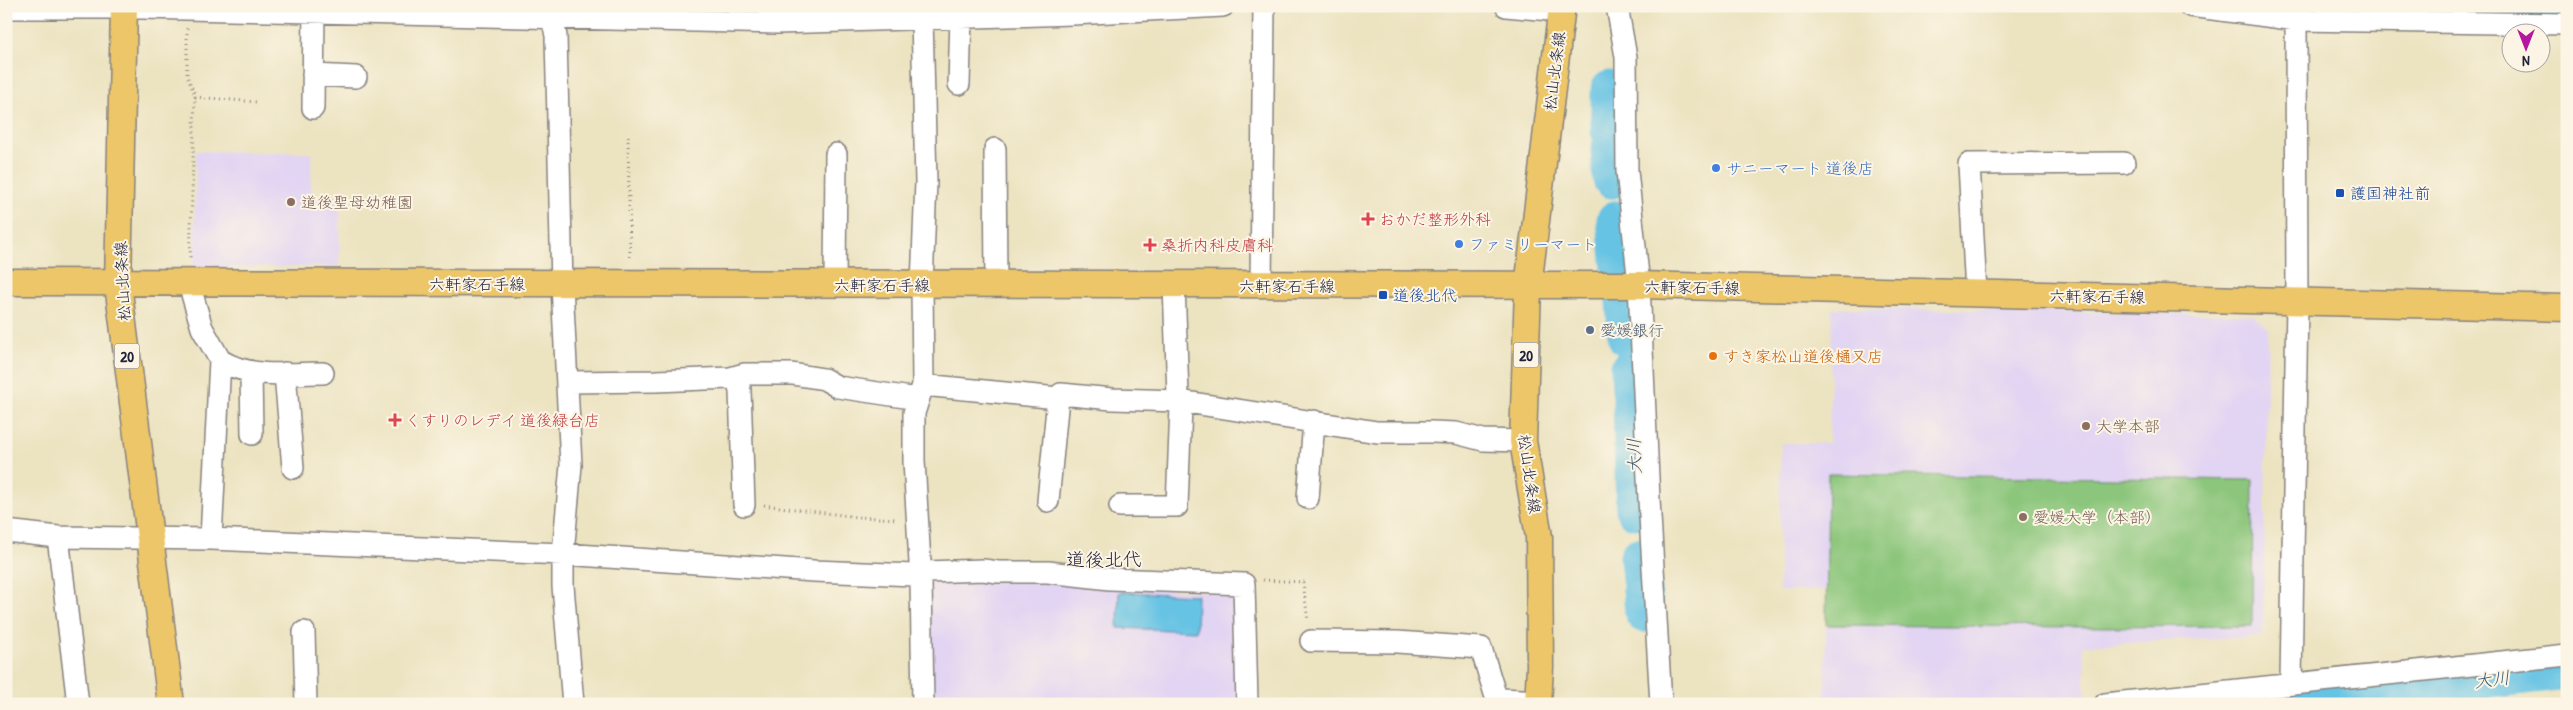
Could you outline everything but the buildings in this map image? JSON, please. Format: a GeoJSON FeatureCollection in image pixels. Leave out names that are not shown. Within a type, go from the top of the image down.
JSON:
{"type":"FeatureCollection","features":[{"type":"Feature","properties":{"kind":"main road","name":"松山北条線"},"geometry":{"type":"LineString","coordinates":[[124,7],[118,284],[171,704]]}},
{"type":"Feature","properties":{"kind":"main road","name":"松山北条線"},"geometry":{"type":"LineString","coordinates":[[1539,702],[1539,537],[1523,441],[1528,287],[1561,9]]}},
{"type":"Feature","properties":{"kind":"main road","name":"六軒家石手線"},"geometry":{"type":"LineString","coordinates":[[6,282],[118,284],[1528,287],[1639,285],[2567,308]]}},
{"type":"Feature","properties":{"kind":"street"},"geometry":{"type":"LineString","coordinates":[[6,8],[124,7],[551,12],[767,23],[894,12],[922,17],[961,17],[1073,10],[1223,6]]}},
{"type":"Feature","properties":{"kind":"street"},"geometry":{"type":"LineString","coordinates":[[1261,285],[1264,6]]}},
{"type":"Feature","properties":{"kind":"street"},"geometry":{"type":"LineString","coordinates":[[1506,6],[1561,9]]}},
{"type":"Feature","properties":{"kind":"street"},"geometry":{"type":"LineString","coordinates":[[1616,6],[1626,58],[1628,171],[1639,285],[1648,499],[1661,704]]}},
{"type":"Feature","properties":{"kind":"street"},"geometry":{"type":"LineString","coordinates":[[2190,6],[2297,13],[2567,24]]}},
{"type":"Feature","properties":{"kind":"street"},"geometry":{"type":"LineString","coordinates":[[313,108],[314,9]]}},
{"type":"Feature","properties":{"kind":"street"},"geometry":{"type":"LineString","coordinates":[[551,12],[556,46],[562,285],[571,465],[562,554],[562,586],[572,704]]}},
{"type":"Feature","properties":{"kind":"street"},"geometry":{"type":"LineString","coordinates":[[2291,683],[2297,301],[2297,13]]}},
{"type":"Feature","properties":{"kind":"street"},"geometry":{"type":"LineString","coordinates":[[922,17],[926,182],[922,285],[921,392],[914,413],[914,461],[919,521],[923,704]]}},
{"type":"Feature","properties":{"kind":"street"},"geometry":{"type":"LineString","coordinates":[[959,84],[961,17]]}},
{"type":"Feature","properties":{"kind":"street"},"geometry":{"type":"LineString","coordinates":[[313,74],[356,77]]}},
{"type":"Feature","properties":{"kind":"street"},"geometry":{"type":"LineString","coordinates":[[995,149],[996,285]]}},
{"type":"Feature","properties":{"kind":"street"},"geometry":{"type":"LineString","coordinates":[[835,285],[836,154]]}},
{"type":"Feature","properties":{"kind":"street"},"geometry":{"type":"LineString","coordinates":[[1976,293],[1969,164],[2124,162]]}},
{"type":"Feature","properties":{"kind":"street"},"geometry":{"type":"LineString","coordinates":[[189,284],[202,328],[220,360],[232,368],[251,373],[323,373]]}},
{"type":"Feature","properties":{"kind":"street"},"geometry":{"type":"LineString","coordinates":[[1120,506],[1177,506],[1180,401],[1174,285]]}},
{"type":"Feature","properties":{"kind":"street"},"geometry":{"type":"LineString","coordinates":[[211,539],[220,360]]}},
{"type":"Feature","properties":{"kind":"street"},"geometry":{"type":"LineString","coordinates":[[251,373],[252,434]]}},
{"type":"Feature","properties":{"kind":"street"},"geometry":{"type":"LineString","coordinates":[[285,373],[293,468]]}},
{"type":"Feature","properties":{"kind":"street"},"geometry":{"type":"LineString","coordinates":[[568,382],[656,381],[744,374],[804,375],[824,379],[838,387],[1058,398]]}},
{"type":"Feature","properties":{"kind":"street"},"geometry":{"type":"LineString","coordinates":[[736,376],[740,390],[744,505]]}},
{"type":"Feature","properties":{"kind":"street"},"geometry":{"type":"LineString","coordinates":[[1048,501],[1058,398],[1061,394],[1112,399],[1180,401],[1377,432],[1448,433],[1483,440],[1523,441]]}},
{"type":"Feature","properties":{"kind":"street"},"geometry":{"type":"LineString","coordinates":[[1308,498],[1314,421]]}},
{"type":"Feature","properties":{"kind":"street"},"geometry":{"type":"LineString","coordinates":[[6,532],[58,536],[211,539],[562,554],[814,571],[914,575],[920,573],[983,570],[998,572],[1048,572],[1110,579],[1244,584],[1247,704]]}},
{"type":"Feature","properties":{"kind":"street"},"geometry":{"type":"LineString","coordinates":[[58,536],[78,704]]}},
{"type":"Feature","properties":{"kind":"street"},"geometry":{"type":"LineString","coordinates":[[304,632],[306,704]]}},
{"type":"Feature","properties":{"kind":"street"},"geometry":{"type":"LineString","coordinates":[[1311,641],[1397,642],[1481,648],[1494,694],[1501,699],[1539,702]]}},
{"type":"Feature","properties":{"kind":"street"},"geometry":{"type":"LineString","coordinates":[[2105,704],[2567,655]]}},
{"type":"Feature","properties":{"kind":"path"},"geometry":{"type":"LineString","coordinates":[[187,9],[188,76],[196,97],[189,284]]}},
{"type":"Feature","properties":{"kind":"path"},"geometry":{"type":"LineString","coordinates":[[196,97],[257,102]]}},
{"type":"Feature","properties":{"kind":"path"},"geometry":{"type":"LineString","coordinates":[[628,136],[631,284]]}},
{"type":"Feature","properties":{"kind":"path"},"geometry":{"type":"LineString","coordinates":[[744,505],[779,506],[857,517],[919,521]]}},
{"type":"Feature","properties":{"kind":"path"},"geometry":{"type":"LineString","coordinates":[[1244,584],[1248,580],[1303,582],[1311,641]]}},
{"type":"Feature","properties":{"kind":"shaded area"},"geometry":{"type":"Polygon","coordinates":[[[196,151],[311,153],[311,196],[340,197],[339,266],[194,268],[196,151]]]}},
{"type":"Feature","properties":{"kind":"shaded area","name":"愛媛大学（本部）"},"geometry":{"type":"Polygon","coordinates":[[[1832,308],[2253,315],[2268,329],[2263,636],[2083,645],[2086,699],[1825,704],[1826,590],[1779,591],[1781,443],[1829,443],[1832,308]]]}},
{"type":"Feature","properties":{"kind":"shaded area"},"geometry":{"type":"Polygon","coordinates":[[[930,582],[1046,582],[1243,594],[1242,704],[929,704],[930,582]]]}},
{"type":"Feature","properties":{"kind":"green space"},"geometry":{"type":"Polygon","coordinates":[[[1828,474],[2253,480],[2252,626],[1826,625],[1828,474]]]}},
{"type":"Feature","properties":{"kind":"water"},"geometry":{"type":"Polygon","coordinates":[[[786,6],[888,6],[888,11],[787,15],[786,6]]]}},
{"type":"Feature","properties":{"kind":"water"},"geometry":{"type":"Polygon","coordinates":[[[712,7],[773,8],[773,16],[712,16],[712,7]]]}},
{"type":"Feature","properties":{"kind":"water"},"geometry":{"type":"Polygon","coordinates":[[[1119,592],[1197,595],[1196,631],[1118,628],[1119,592]]]}},
{"type":"Feature","properties":{"kind":"waterway"},"geometry":{"type":"LineString","coordinates":[[2316,7],[2567,11]]}},
{"type":"Feature","properties":{"kind":"waterway","name":"大川"},"geometry":{"type":"LineString","coordinates":[[1610,90],[1610,130]]}},
{"type":"Feature","properties":{"kind":"waterway","name":"大川"},"geometry":{"type":"LineString","coordinates":[[1610,149],[1612,179]]}},
{"type":"Feature","properties":{"kind":"waterway","name":"大川"},"geometry":{"type":"LineString","coordinates":[[1616,220],[1621,268]]}},
{"type":"Feature","properties":{"kind":"waterway","name":"大川"},"geometry":{"type":"LineString","coordinates":[[1625,301],[1627,337]]}},
{"type":"Feature","properties":{"kind":"waterway","name":"大川"},"geometry":{"type":"LineString","coordinates":[[1630,368],[1631,390]]}},
{"type":"Feature","properties":{"kind":"waterway","name":"大川"},"geometry":{"type":"LineString","coordinates":[[1632,401],[1635,510]]}},
{"type":"Feature","properties":{"kind":"waterway","name":"大川"},"geometry":{"type":"LineString","coordinates":[[1639,557],[1641,579]]}},
{"type":"Feature","properties":{"kind":"waterway","name":"大川"},"geometry":{"type":"LineString","coordinates":[[1642,589],[1644,613]]}},
{"type":"Feature","properties":{"kind":"waterway","name":"大川"},"geometry":{"type":"LineString","coordinates":[[2239,704],[2343,696],[2567,670]]}},
{"type":"Feature","properties":{"kind":"place","name":"サニーマート 道後店"},"geometry":{"type":"Point","coordinates":[1716,168]}},
{"type":"Feature","properties":{"kind":"place","name":"護国神社前"},"geometry":{"type":"Point","coordinates":[2340,193]}},
{"type":"Feature","properties":{"kind":"place","name":"道後聖母幼稚園"},"geometry":{"type":"Point","coordinates":[291,202]}},
{"type":"Feature","properties":{"kind":"place","name":"おかだ整形外科"},"geometry":{"type":"Point","coordinates":[1368,219]}},
{"type":"Feature","properties":{"kind":"place","name":"ファミリーマート"},"geometry":{"type":"Point","coordinates":[1459,244]}},
{"type":"Feature","properties":{"kind":"place","name":"桑折内科皮膚科"},"geometry":{"type":"Point","coordinates":[1150,245]}},
{"type":"Feature","properties":{"kind":"place","name":"道後北代"},"geometry":{"type":"Point","coordinates":[1383,295]}},
{"type":"Feature","properties":{"kind":"place","name":"愛媛銀行"},"geometry":{"type":"Point","coordinates":[1590,330]}},
{"type":"Feature","properties":{"kind":"place","name":"すき家松山道後樋又店"},"geometry":{"type":"Point","coordinates":[1713,356]}},
{"type":"Feature","properties":{"kind":"place","name":"くすりのレデイ 道後緑台店"},"geometry":{"type":"Point","coordinates":[395,420]}},
{"type":"Feature","properties":{"kind":"place","name":"大学本部"},"geometry":{"type":"Point","coordinates":[2086,426]}},
{"type":"Feature","properties":{"kind":"place","name":"愛媛大学（本部）"},"geometry":{"type":"Point","coordinates":[2023,517]}},
{"type":"Feature","properties":{"kind":"district","name":"道後北代"},"geometry":{"type":"Point","coordinates":[1104,559]}}]}
